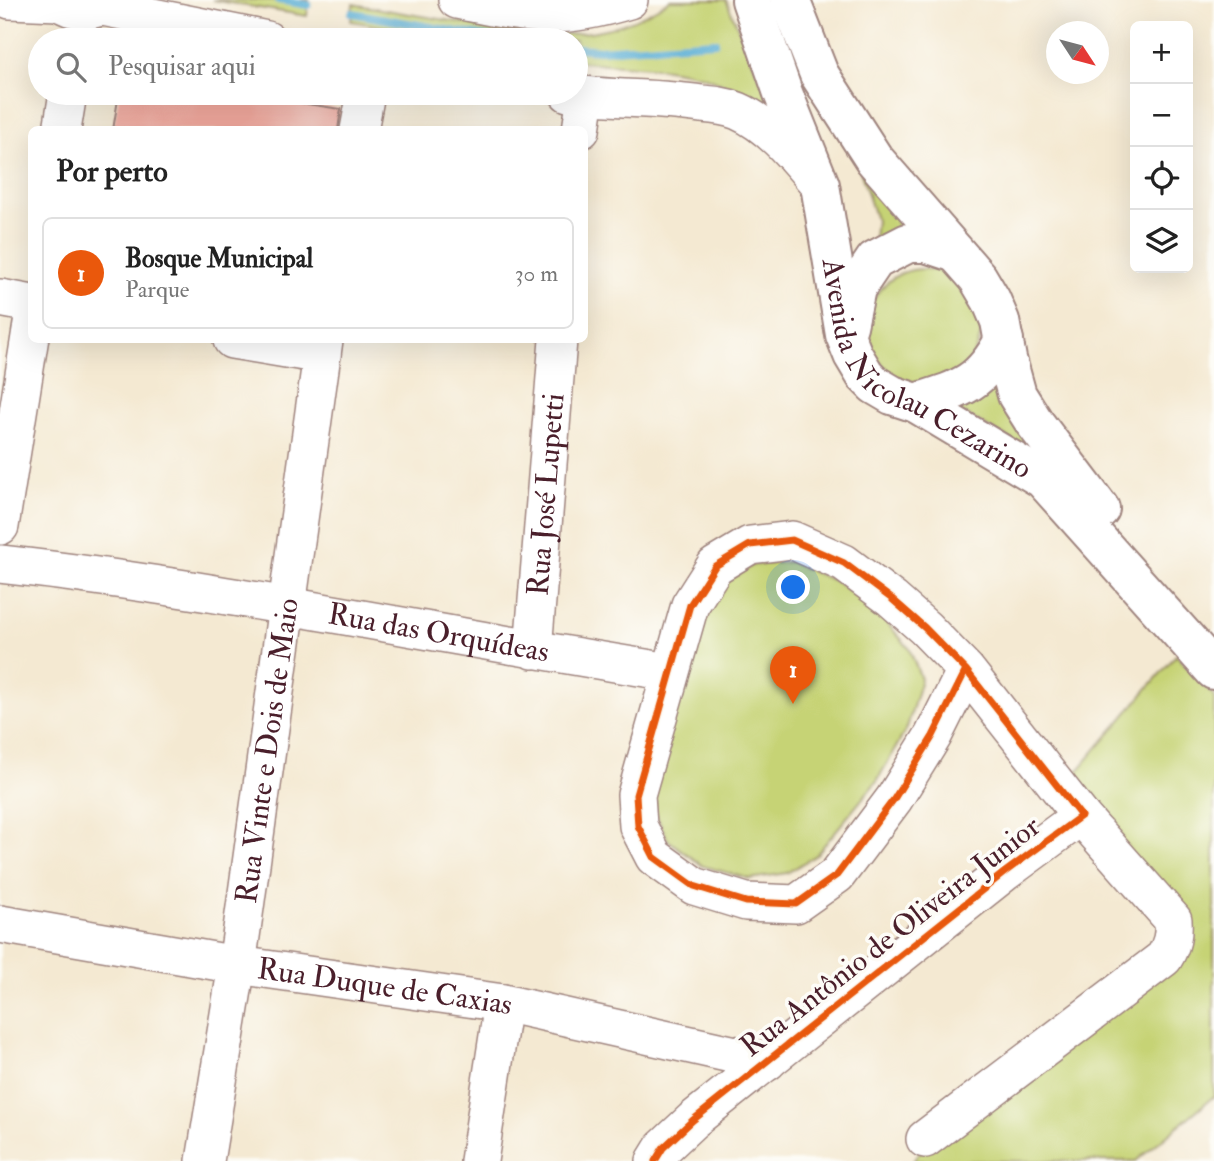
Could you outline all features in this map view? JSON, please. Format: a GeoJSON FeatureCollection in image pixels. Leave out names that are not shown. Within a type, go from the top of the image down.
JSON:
{"type":"FeatureCollection","features":[{"type":"Feature","properties":{"kind":"main road","name":"Avenida Nicolau Cezarino"},"geometry":{"type":"LineString","coordinates":[[751,0],[783,93],[820,185],[845,335],[865,375],[892,395],[916,403],[1043,479],[1214,670]]}},
{"type":"Feature","properties":{"kind":"main road","name":"Avenida Nicolau Cezarino"},"geometry":{"type":"LineString","coordinates":[[790,0],[819,74],[874,159],[978,278],[991,300],[1000,321],[1006,359],[1017,395],[1034,422],[1091,499],[1214,636]]}},
{"type":"Feature","properties":{"kind":"main road"},"geometry":{"type":"LineString","coordinates":[[845,335],[856,288],[875,260],[908,243],[926,243],[956,253]]}},
{"type":"Feature","properties":{"kind":"main road"},"geometry":{"type":"LineString","coordinates":[[916,403],[960,389],[977,377],[993,361],[1004,340]]}},
{"type":"Feature","properties":{"kind":"street"},"geometry":{"type":"LineString","coordinates":[[10,0],[193,28]]}},
{"type":"Feature","properties":{"kind":"street"},"geometry":{"type":"LineString","coordinates":[[457,0],[560,13],[595,10],[629,0]]}},
{"type":"Feature","properties":{"kind":"street"},"geometry":{"type":"LineString","coordinates":[[578,106],[668,99],[738,111],[767,130],[820,185]]}},
{"type":"Feature","properties":{"kind":"street"},"geometry":{"type":"LineString","coordinates":[[63,126],[66,105]]}},
{"type":"Feature","properties":{"kind":"street"},"geometry":{"type":"LineString","coordinates":[[360,126],[364,105]]}},
{"type":"Feature","properties":{"kind":"street"},"geometry":{"type":"LineString","coordinates":[[0,298],[28,303]]}},
{"type":"Feature","properties":{"kind":"street"},"geometry":{"type":"LineString","coordinates":[[0,526],[29,343]]}},
{"type":"Feature","properties":{"kind":"street"},"geometry":{"type":"LineString","coordinates":[[271,343],[323,347]]}},
{"type":"Feature","properties":{"kind":"street","name":"Rua José Lupetti"},"geometry":{"type":"LineString","coordinates":[[533,650],[558,343]]}},
{"type":"Feature","properties":{"kind":"street","name":"Rua Vinte e Dois de Maio"},"geometry":{"type":"LineString","coordinates":[[205,1161],[237,965],[323,347]]}},
{"type":"Feature","properties":{"kind":"street","name":"Rua Antônio de Oliveira Junior"},"geometry":{"type":"LineString","coordinates":[[655,1161],[663,1148],[693,1120],[1004,872],[1081,816],[966,670],[900,606],[845,563],[792,540],[750,545],[715,566],[690,605],[636,795],[638,826],[654,857],[694,886],[746,902],[796,904],[837,875],[894,799],[933,736],[966,670]]}},
{"type":"Feature","properties":{"kind":"street","name":"Rua das Orquídeas"},"geometry":{"type":"LineString","coordinates":[[0,564],[287,604],[533,650],[670,672]]}},
{"type":"Feature","properties":{"kind":"street"},"geometry":{"type":"LineString","coordinates":[[925,1139],[1164,958],[1172,947],[1172,920],[1081,816]]}},
{"type":"Feature","properties":{"kind":"street","name":"Rua Duque de Caxias"},"geometry":{"type":"LineString","coordinates":[[0,924],[237,965],[503,1003],[767,1062]]}},
{"type":"Feature","properties":{"kind":"street"},"geometry":{"type":"LineString","coordinates":[[479,1161],[503,1003]]}},
{"type":"Feature","properties":{"kind":"green space"},"geometry":{"type":"Polygon","coordinates":[[[212,0],[309,0],[307,16],[212,0]]]}},
{"type":"Feature","properties":{"kind":"green space"},"geometry":{"type":"Polygon","coordinates":[[[670,0],[726,0],[772,106],[720,82],[687,72],[588,62],[588,32],[620,25],[645,15],[670,0]]]}},
{"type":"Feature","properties":{"kind":"green space"},"geometry":{"type":"Polygon","coordinates":[[[353,4],[495,28],[390,28],[351,21],[353,4]]]}},
{"type":"Feature","properties":{"kind":"green space"},"geometry":{"type":"Polygon","coordinates":[[[861,173],[921,221],[874,239],[876,220],[861,173]]]}},
{"type":"Feature","properties":{"kind":"green space"},"geometry":{"type":"Polygon","coordinates":[[[924,269],[946,273],[956,278],[972,294],[977,304],[981,326],[977,348],[972,358],[956,374],[946,379],[924,383],[902,379],[892,374],[876,358],[871,348],[867,326],[871,304],[876,294],[892,278],[902,273],[924,269]]]}},
{"type":"Feature","properties":{"kind":"green space"},"geometry":{"type":"Polygon","coordinates":[[[997,370],[1058,468],[957,409],[997,370]]]}},
{"type":"Feature","properties":{"kind":"green space"},"geometry":{"type":"Polygon","coordinates":[[[790,562],[837,582],[878,613],[909,648],[921,679],[907,728],[877,781],[816,855],[787,873],[750,879],[703,866],[668,840],[655,813],[653,786],[700,619],[722,584],[753,565],[790,562]]]}},
{"type":"Feature","properties":{"kind":"green space"},"geometry":{"type":"Polygon","coordinates":[[[1176,655],[1214,696],[1214,1096],[1136,1161],[913,1161],[928,1142],[1169,961],[1166,921],[1065,786],[1176,655]]]}},
{"type":"Feature","properties":{"kind":"building"},"geometry":{"type":"Polygon","coordinates":[[[117,105],[314,105],[341,109],[339,126],[114,126],[117,105]]]}},
{"type":"Feature","properties":{"kind":"waterway"},"geometry":{"type":"LineString","coordinates":[[278,0],[308,5]]}},
{"type":"Feature","properties":{"kind":"waterway"},"geometry":{"type":"LineString","coordinates":[[352,13],[435,28]]}},
{"type":"Feature","properties":{"kind":"waterway"},"geometry":{"type":"LineString","coordinates":[[588,49],[715,42]]}},
{"type":"Feature","properties":{"kind":"cycle path"},"geometry":{"type":"LineString","coordinates":[[655,1161],[663,1148],[693,1120],[1005,872],[1081,816],[966,670],[892,599],[844,563],[792,540],[750,545],[715,566],[690,605],[636,795],[638,826],[654,857],[694,886],[746,902],[796,904],[837,875],[894,799],[933,736],[966,670]]}},
{"type":"Feature","properties":{"kind":"place","name":"Bosque Municipal"},"geometry":{"type":"Point","coordinates":[793,704]}}]}
